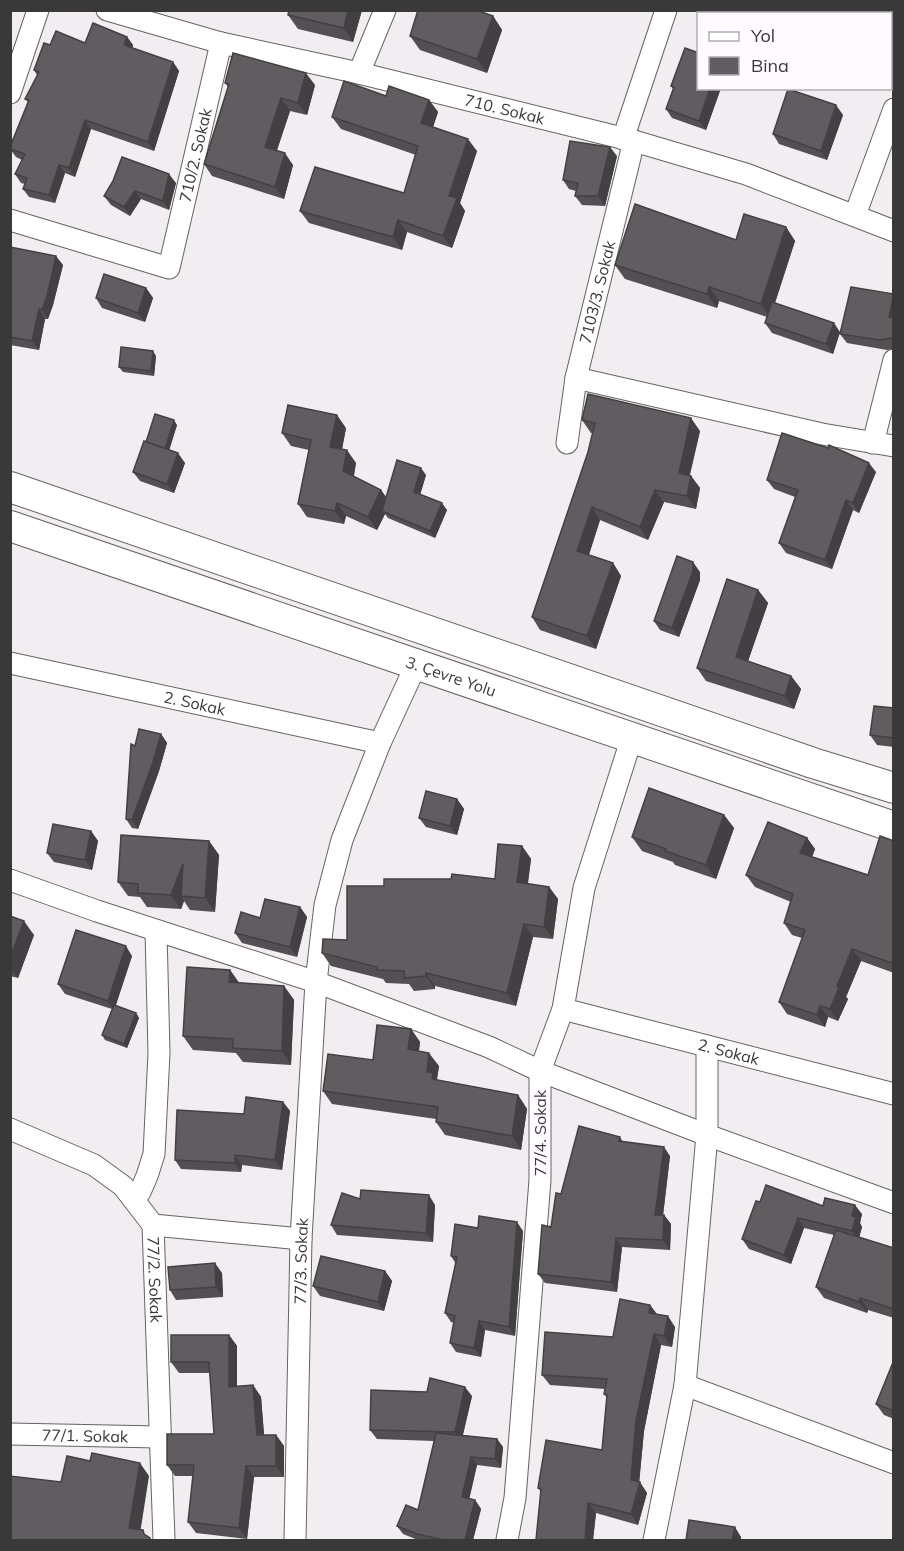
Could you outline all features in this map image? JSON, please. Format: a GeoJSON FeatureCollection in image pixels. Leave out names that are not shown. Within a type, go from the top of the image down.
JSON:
{"type":"FeatureCollection","features":[{"type":"Feature","properties":{"kind":"main road"},"geometry":{"type":"LineString","coordinates":[[10,487],[813,763],[894,788]]}},
{"type":"Feature","properties":{"kind":"main road","name":"3. Çevre Yolu"},"geometry":{"type":"LineString","coordinates":[[10,526],[894,827]]}},
{"type":"Feature","properties":{"kind":"street"},"geometry":{"type":"LineString","coordinates":[[10,93],[38,10]]}},
{"type":"Feature","properties":{"kind":"street","name":"710. Sokak"},"geometry":{"type":"LineString","coordinates":[[107,10],[221,43],[359,73],[629,140],[747,174],[894,231]]}},
{"type":"Feature","properties":{"kind":"street"},"geometry":{"type":"LineString","coordinates":[[359,73],[385,10]]}},
{"type":"Feature","properties":{"kind":"street","name":"7103/3. Sokak"},"geometry":{"type":"LineString","coordinates":[[567,442],[576,378],[629,140],[666,10]]}},
{"type":"Feature","properties":{"kind":"street","name":"710/2. Sokak"},"geometry":{"type":"LineString","coordinates":[[10,220],[169,268],[221,43]]}},
{"type":"Feature","properties":{"kind":"street"},"geometry":{"type":"LineString","coordinates":[[855,215],[894,109]]}},
{"type":"Feature","properties":{"kind":"street"},"geometry":{"type":"LineString","coordinates":[[576,378],[822,434],[883,444],[894,360]]}},
{"type":"Feature","properties":{"kind":"street","name":"2. Sokak"},"geometry":{"type":"LineString","coordinates":[[10,663],[380,743]]}},
{"type":"Feature","properties":{"kind":"street","name":"77/3. Sokak"},"geometry":{"type":"LineString","coordinates":[[295,1540],[301,1239],[316,982],[325,905],[339,850],[380,743],[416,666]]}},
{"type":"Feature","properties":{"kind":"street","name":"77/4. Sokak"},"geometry":{"type":"LineString","coordinates":[[507,1540],[514,1498],[540,1180],[540,1071],[564,1009],[584,888],[632,737]]}},
{"type":"Feature","properties":{"kind":"street"},"geometry":{"type":"LineString","coordinates":[[10,880],[156,931],[316,982],[489,1047],[540,1071],[707,1135],[894,1203]]}},
{"type":"Feature","properties":{"kind":"street"},"geometry":{"type":"LineString","coordinates":[[133,1199],[140,1192],[154,1154],[159,1053],[156,931]]}},
{"type":"Feature","properties":{"kind":"street","name":"2. Sokak"},"geometry":{"type":"LineString","coordinates":[[564,1009],[894,1094]]}},
{"type":"Feature","properties":{"kind":"street"},"geometry":{"type":"LineString","coordinates":[[654,1540],[686,1385],[707,1135],[707,1046]]}},
{"type":"Feature","properties":{"kind":"street","name":"77/2. Sokak"},"geometry":{"type":"LineString","coordinates":[[10,1129],[94,1165],[123,1186],[153,1225],[164,1540]]}},
{"type":"Feature","properties":{"kind":"street"},"geometry":{"type":"LineString","coordinates":[[153,1225],[301,1239]]}},
{"type":"Feature","properties":{"kind":"street"},"geometry":{"type":"LineString","coordinates":[[686,1385],[894,1463]]}},
{"type":"Feature","properties":{"kind":"street","name":"77/1. Sokak"},"geometry":{"type":"LineString","coordinates":[[10,1434],[159,1437]]}},
{"type":"Feature","properties":{"kind":"building"},"geometry":{"type":"Polygon","coordinates":[[[289,10],[348,10],[344,28],[288,15],[289,10]]]}},
{"type":"Feature","properties":{"kind":"building"},"geometry":{"type":"Polygon","coordinates":[[[418,10],[476,10],[493,16],[477,59],[410,36],[418,10]]]}},
{"type":"Feature","properties":{"kind":"building"},"geometry":{"type":"Polygon","coordinates":[[[816,10],[830,10],[834,12],[816,12],[816,10]]]}},
{"type":"Feature","properties":{"kind":"building"},"geometry":{"type":"Polygon","coordinates":[[[93,23],[127,37],[124,45],[173,62],[148,142],[85,120],[69,168],[59,165],[49,195],[23,189],[27,178],[15,174],[25,154],[10,149],[10,147],[29,100],[25,99],[39,72],[34,70],[44,43],[50,45],[56,31],[85,43],[93,23]]]}},
{"type":"Feature","properties":{"kind":"building"},"geometry":{"type":"Polygon","coordinates":[[[685,48],[697,52],[697,90],[709,90],[699,121],[666,109],[674,87],[671,86],[685,48]]]}},
{"type":"Feature","properties":{"kind":"building"},"geometry":{"type":"Polygon","coordinates":[[[233,53],[306,73],[298,103],[281,98],[265,147],[285,153],[275,187],[204,164],[229,84],[225,83],[233,53]]]}},
{"type":"Feature","properties":{"kind":"building"},"geometry":{"type":"Polygon","coordinates":[[[344,81],[386,96],[389,86],[429,100],[421,123],[468,139],[449,196],[457,198],[443,236],[398,220],[393,237],[300,211],[315,167],[404,193],[418,146],[332,117],[344,81]]]}},
{"type":"Feature","properties":{"kind":"building"},"geometry":{"type":"Polygon","coordinates":[[[788,90],[836,105],[821,151],[773,134],[788,90]]]}},
{"type":"Feature","properties":{"kind":"building"},"geometry":{"type":"Polygon","coordinates":[[[570,141],[610,147],[598,196],[575,196],[578,183],[563,180],[570,141]]]}},
{"type":"Feature","properties":{"kind":"building"},"geometry":{"type":"Polygon","coordinates":[[[122,157],[169,174],[163,201],[135,191],[124,207],[104,196],[113,181],[122,157]]]}},
{"type":"Feature","properties":{"kind":"building"},"geometry":{"type":"Polygon","coordinates":[[[635,204],[736,240],[744,214],[786,227],[761,304],[709,287],[707,294],[615,265],[635,204]]]}},
{"type":"Feature","properties":{"kind":"building"},"geometry":{"type":"Polygon","coordinates":[[[10,247],[56,256],[47,296],[42,310],[39,309],[32,341],[10,337],[10,247]]]}},
{"type":"Feature","properties":{"kind":"building"},"geometry":{"type":"Polygon","coordinates":[[[104,274],[146,288],[138,313],[96,298],[104,274]]]}},
{"type":"Feature","properties":{"kind":"building"},"geometry":{"type":"Polygon","coordinates":[[[851,287],[894,294],[889,317],[894,318],[894,340],[840,334],[851,287]]]}},
{"type":"Feature","properties":{"kind":"building"},"geometry":{"type":"Polygon","coordinates":[[[772,302],[834,323],[826,344],[765,323],[772,302]]]}},
{"type":"Feature","properties":{"kind":"building"},"geometry":{"type":"Polygon","coordinates":[[[121,347],[153,351],[151,371],[119,367],[121,347]]]}},
{"type":"Feature","properties":{"kind":"building"},"geometry":{"type":"Polygon","coordinates":[[[588,394],[691,418],[679,473],[691,476],[687,496],[655,490],[640,527],[592,507],[577,551],[613,563],[587,636],[532,617],[588,452],[595,423],[582,420],[588,394]]]}},
{"type":"Feature","properties":{"kind":"building"},"geometry":{"type":"Polygon","coordinates":[[[288,405],[337,415],[330,447],[347,450],[343,471],[381,490],[368,517],[337,503],[335,511],[298,504],[311,440],[282,433],[288,405]]]}},
{"type":"Feature","properties":{"kind":"building"},"geometry":{"type":"Polygon","coordinates":[[[155,414],[174,420],[165,449],[146,442],[155,414]]]}},
{"type":"Feature","properties":{"kind":"building"},"geometry":{"type":"Polygon","coordinates":[[[782,433],[828,448],[829,445],[869,463],[853,503],[846,500],[825,560],[779,543],[798,490],[767,480],[782,433]]]}},
{"type":"Feature","properties":{"kind":"building"},"geometry":{"type":"Polygon","coordinates":[[[144,441],[178,453],[167,484],[133,472],[144,441]]]}},
{"type":"Feature","properties":{"kind":"building"},"geometry":{"type":"Polygon","coordinates":[[[397,460],[421,468],[414,492],[442,503],[430,531],[382,511],[397,460]]]}},
{"type":"Feature","properties":{"kind":"building"},"geometry":{"type":"Polygon","coordinates":[[[677,556],[693,562],[693,571],[672,628],[654,621],[677,556]]]}},
{"type":"Feature","properties":{"kind":"building"},"geometry":{"type":"Polygon","coordinates":[[[727,579],[758,590],[736,657],[791,676],[785,696],[697,668],[727,579]]]}},
{"type":"Feature","properties":{"kind":"building"},"geometry":{"type":"Polygon","coordinates":[[[874,706],[894,708],[894,738],[870,735],[874,706]]]}},
{"type":"Feature","properties":{"kind":"building"},"geometry":{"type":"Polygon","coordinates":[[[139,729],[161,734],[132,820],[126,819],[131,744],[135,746],[139,729]]]}},
{"type":"Feature","properties":{"kind":"building"},"geometry":{"type":"Polygon","coordinates":[[[649,788],[724,815],[706,865],[632,837],[649,788]]]}},
{"type":"Feature","properties":{"kind":"building"},"geometry":{"type":"Polygon","coordinates":[[[426,791],[457,799],[450,826],[419,818],[426,791]]]}},
{"type":"Feature","properties":{"kind":"building"},"geometry":{"type":"Polygon","coordinates":[[[768,822],[807,838],[800,853],[868,875],[880,836],[894,841],[894,964],[852,949],[830,1009],[820,1006],[817,1015],[779,1002],[805,930],[784,923],[793,894],[746,875],[768,822]]]}},
{"type":"Feature","properties":{"kind":"building"},"geometry":{"type":"Polygon","coordinates":[[[53,824],[91,831],[85,860],[47,853],[53,824]]]}},
{"type":"Feature","properties":{"kind":"building"},"geometry":{"type":"Polygon","coordinates":[[[121,835],[209,841],[205,898],[181,896],[183,864],[171,895],[138,893],[138,884],[118,882],[121,835]]]}},
{"type":"Feature","properties":{"kind":"building"},"geometry":{"type":"Polygon","coordinates":[[[498,844],[522,846],[517,882],[549,887],[544,927],[524,924],[507,993],[426,973],[426,976],[405,978],[404,971],[377,970],[377,967],[322,953],[323,939],[347,940],[347,886],[384,886],[384,879],[451,879],[452,874],[495,879],[498,844]]]}},
{"type":"Feature","properties":{"kind":"building"},"geometry":{"type":"Polygon","coordinates":[[[265,899],[300,907],[290,947],[235,933],[241,912],[260,918],[265,899]]]}},
{"type":"Feature","properties":{"kind":"building"},"geometry":{"type":"Polygon","coordinates":[[[10,916],[24,921],[10,958],[10,916]]]}},
{"type":"Feature","properties":{"kind":"building"},"geometry":{"type":"Polygon","coordinates":[[[76,930],[126,946],[108,1001],[58,984],[76,930]]]}},
{"type":"Feature","properties":{"kind":"building"},"geometry":{"type":"Polygon","coordinates":[[[187,967],[230,970],[229,982],[284,986],[282,1051],[233,1048],[233,1039],[183,1036],[187,967]]]}},
{"type":"Feature","properties":{"kind":"building"},"geometry":{"type":"Polygon","coordinates":[[[114,1005],[136,1013],[124,1044],[102,1035],[114,1005]]]}},
{"type":"Feature","properties":{"kind":"building"},"geometry":{"type":"Polygon","coordinates":[[[377,1025],[411,1029],[408,1049],[429,1053],[427,1072],[433,1073],[432,1079],[518,1095],[512,1136],[436,1122],[438,1107],[323,1091],[328,1054],[373,1060],[377,1025]]]}},
{"type":"Feature","properties":{"kind":"building"},"geometry":{"type":"Polygon","coordinates":[[[246,1097],[283,1102],[275,1160],[235,1155],[235,1163],[175,1160],[177,1110],[244,1114],[246,1097]]]}},
{"type":"Feature","properties":{"kind":"building"},"geometry":{"type":"Polygon","coordinates":[[[579,1126],[620,1137],[619,1141],[664,1147],[655,1215],[664,1215],[663,1240],[616,1238],[611,1282],[538,1274],[542,1225],[551,1227],[556,1193],[561,1194],[579,1126]]]}},
{"type":"Feature","properties":{"kind":"building"},"geometry":{"type":"Polygon","coordinates":[[[766,1185],[823,1206],[825,1198],[855,1205],[852,1216],[856,1217],[852,1231],[798,1218],[784,1255],[742,1239],[756,1201],[760,1202],[766,1185]]]}},
{"type":"Feature","properties":{"kind":"building"},"geometry":{"type":"Polygon","coordinates":[[[361,1190],[429,1195],[426,1233],[331,1225],[342,1193],[360,1199],[361,1190]]]}},
{"type":"Feature","properties":{"kind":"building"},"geometry":{"type":"Polygon","coordinates":[[[479,1216],[517,1222],[509,1327],[479,1321],[474,1348],[450,1343],[455,1316],[445,1313],[457,1257],[451,1256],[455,1224],[478,1228],[479,1216]]]}},
{"type":"Feature","properties":{"kind":"building"},"geometry":{"type":"Polygon","coordinates":[[[836,1230],[894,1248],[894,1309],[860,1298],[859,1302],[816,1287],[836,1230]]]}},
{"type":"Feature","properties":{"kind":"building"},"geometry":{"type":"Polygon","coordinates":[[[321,1256],[385,1271],[378,1302],[313,1286],[321,1256]]]}},
{"type":"Feature","properties":{"kind":"building"},"geometry":{"type":"Polygon","coordinates":[[[215,1263],[216,1287],[170,1290],[168,1267],[215,1263]]]}},
{"type":"Feature","properties":{"kind":"building"},"geometry":{"type":"Polygon","coordinates":[[[620,1299],[650,1305],[649,1313],[668,1316],[664,1336],[654,1334],[636,1420],[631,1480],[640,1482],[631,1514],[588,1503],[585,1540],[536,1540],[541,1489],[538,1488],[546,1440],[602,1450],[607,1395],[604,1394],[607,1379],[542,1375],[545,1332],[613,1337],[620,1299]]]}},
{"type":"Feature","properties":{"kind":"building"},"geometry":{"type":"Polygon","coordinates":[[[171,1335],[229,1335],[229,1387],[253,1385],[257,1435],[276,1435],[276,1466],[246,1466],[239,1528],[188,1522],[194,1465],[167,1465],[167,1434],[214,1434],[209,1362],[171,1362],[171,1335]]]}},
{"type":"Feature","properties":{"kind":"building"},"geometry":{"type":"Polygon","coordinates":[[[894,1360],[894,1411],[876,1404],[894,1360]]]}},
{"type":"Feature","properties":{"kind":"building"},"geometry":{"type":"Polygon","coordinates":[[[430,1378],[465,1387],[455,1432],[370,1430],[371,1390],[427,1392],[430,1378]]]}},
{"type":"Feature","properties":{"kind":"building"},"geometry":{"type":"Polygon","coordinates":[[[436,1433],[497,1439],[495,1459],[471,1457],[462,1497],[475,1500],[465,1540],[444,1540],[417,1534],[397,1526],[406,1505],[418,1510],[436,1433]]]}},
{"type":"Feature","properties":{"kind":"building"},"geometry":{"type":"Polygon","coordinates":[[[92,1453],[140,1463],[129,1528],[143,1530],[150,1540],[10,1540],[10,1476],[61,1482],[67,1456],[90,1461],[92,1453]]]}},
{"type":"Feature","properties":{"kind":"building"},"geometry":{"type":"Polygon","coordinates":[[[689,1520],[735,1527],[732,1540],[686,1540],[689,1520]]]}}]}
